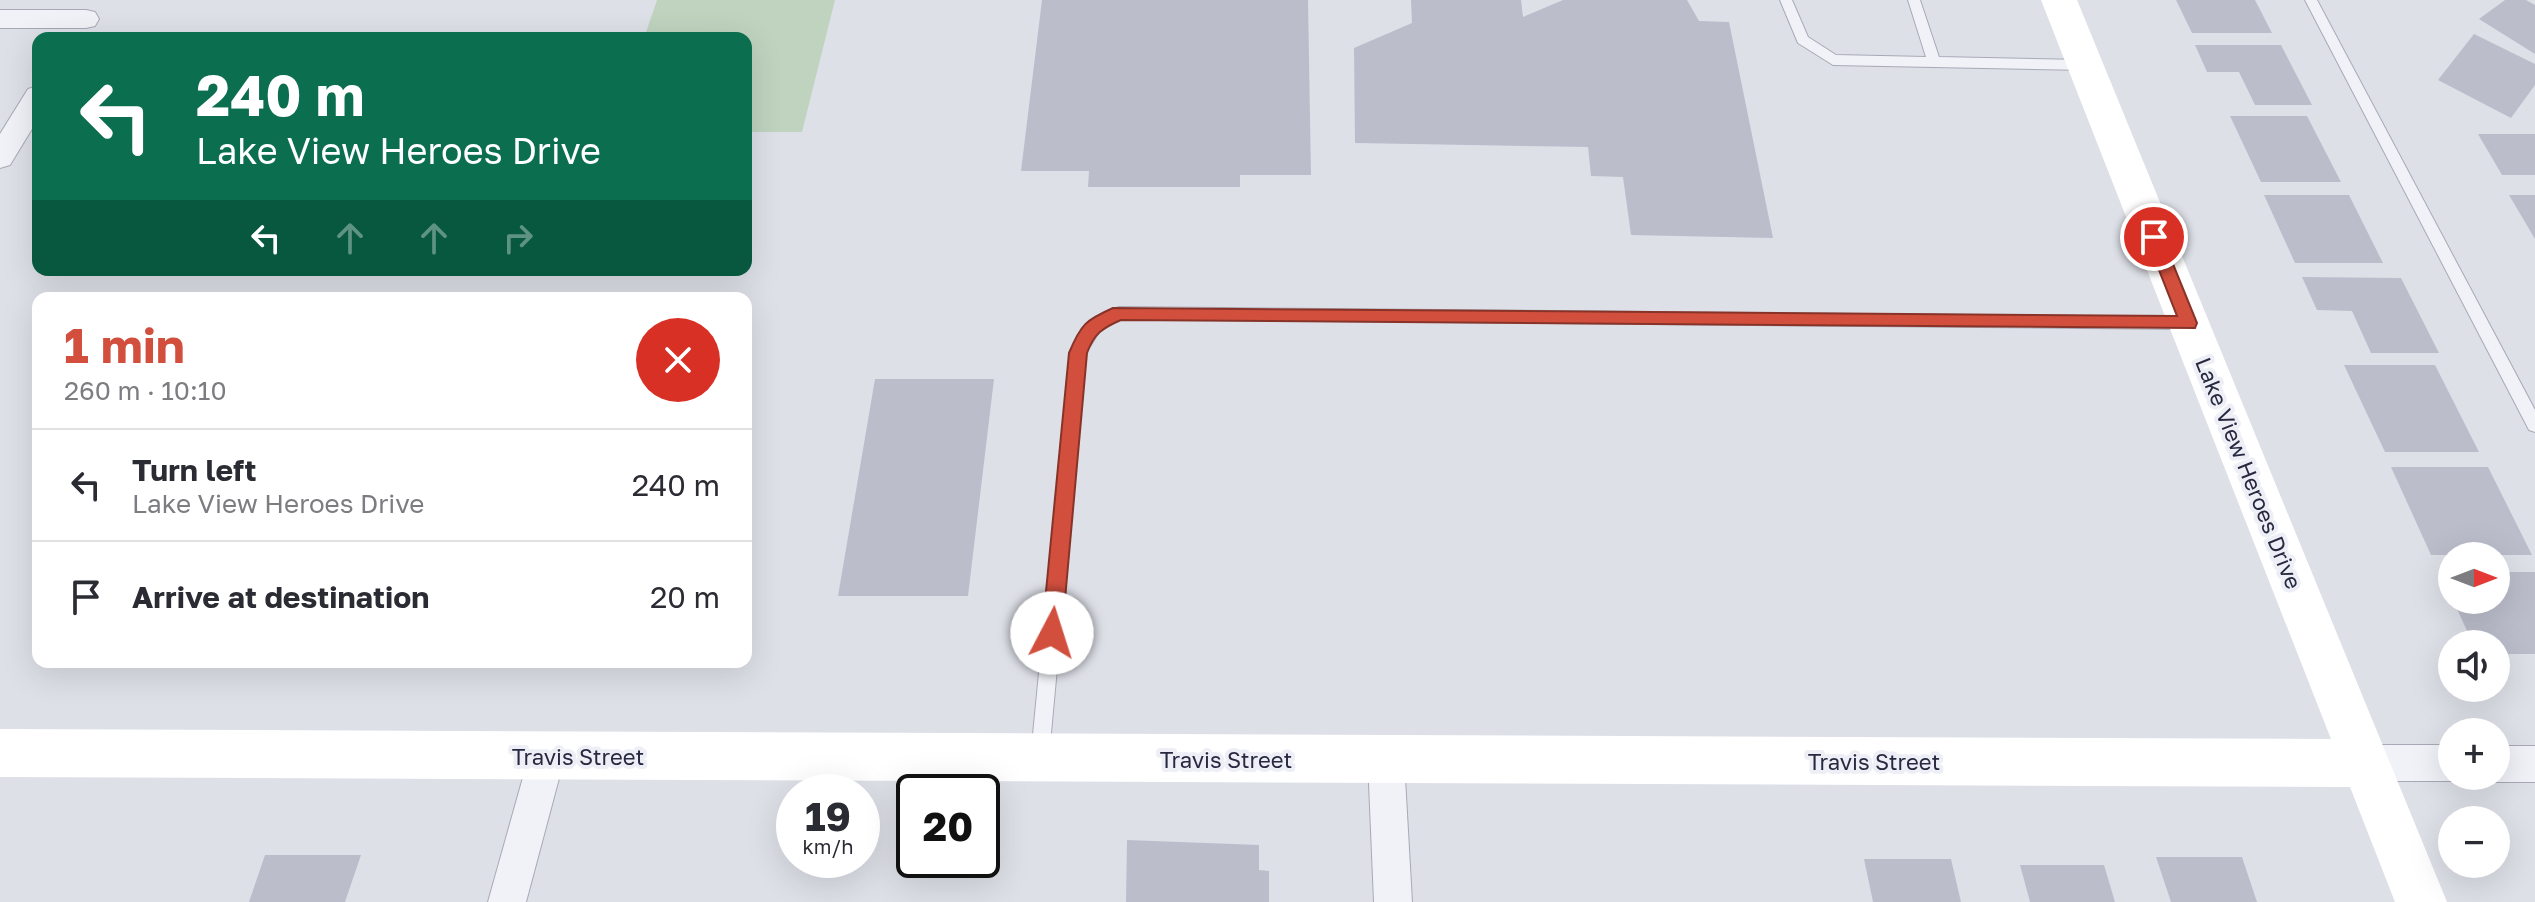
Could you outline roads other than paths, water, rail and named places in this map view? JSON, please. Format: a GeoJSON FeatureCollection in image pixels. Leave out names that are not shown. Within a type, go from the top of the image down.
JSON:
{"type":"FeatureCollection","features":[{"type":"Feature","properties":{"kind":"street","name":"Lake View Heroes Drive"},"geometry":{"type":"LineString","coordinates":[[2059,0],[2421,902]]}},
{"type":"Feature","properties":{"kind":"street"},"geometry":{"type":"LineString","coordinates":[[0,19],[80,29]]}},
{"type":"Feature","properties":{"kind":"street"},"geometry":{"type":"LineString","coordinates":[[0,157],[32,106]]}},
{"type":"Feature","properties":{"kind":"street","name":"Travis Street"},"geometry":{"type":"LineString","coordinates":[[0,753],[2438,763]]}},
{"type":"Feature","properties":{"kind":"street"},"geometry":{"type":"LineString","coordinates":[[507,902],[547,756]]}},
{"type":"Feature","properties":{"kind":"street"},"geometry":{"type":"LineString","coordinates":[[1386,760],[1393,902]]}},
{"type":"Feature","properties":{"kind":"street"},"geometry":{"type":"LineString","coordinates":[[2510,764],[2535,764]]}},
{"type":"Feature","properties":{"kind":"lane"},"geometry":{"type":"LineString","coordinates":[[1786,0],[1803,40],[1833,60],[2085,65]]}},
{"type":"Feature","properties":{"kind":"lane"},"geometry":{"type":"LineString","coordinates":[[1914,0],[1934,62]]}},
{"type":"Feature","properties":{"kind":"lane"},"geometry":{"type":"LineString","coordinates":[[2311,0],[2535,425]]}},
{"type":"Feature","properties":{"kind":"lane"},"geometry":{"type":"LineString","coordinates":[[1040,758],[1078,353],[1086,332],[1119,313],[2189,323]]}}]}
